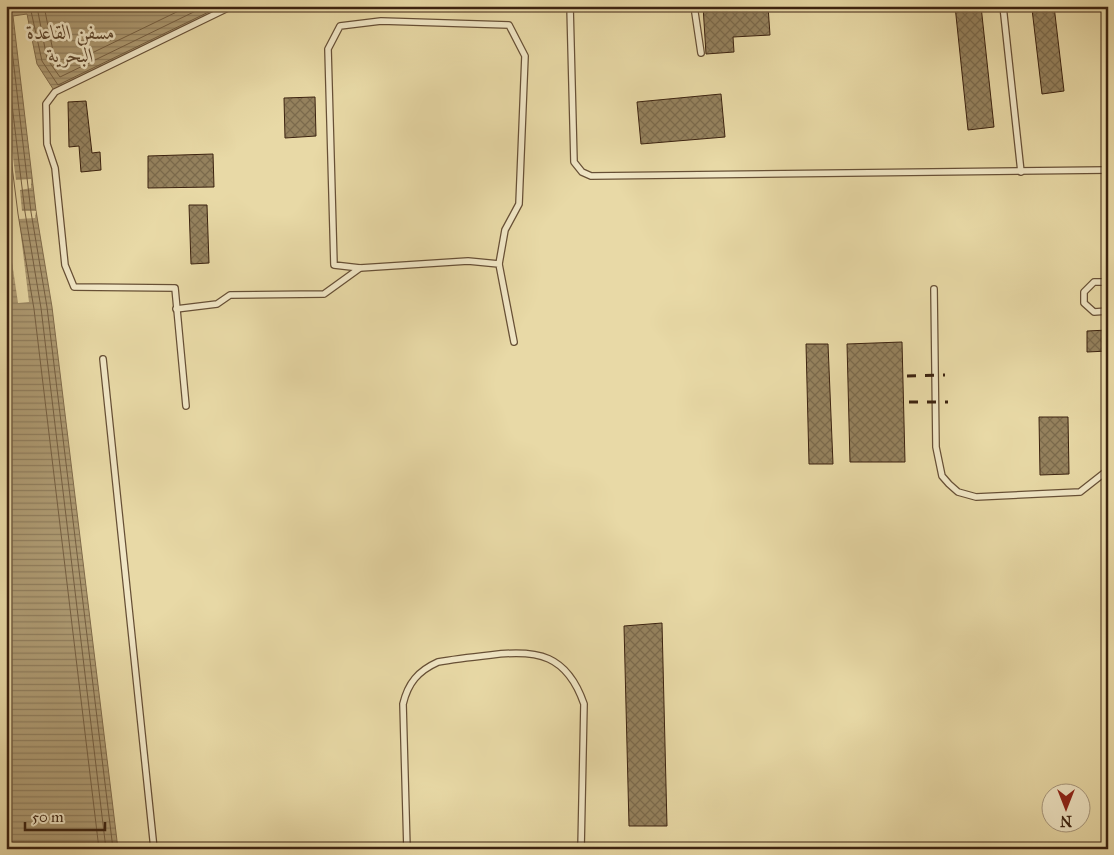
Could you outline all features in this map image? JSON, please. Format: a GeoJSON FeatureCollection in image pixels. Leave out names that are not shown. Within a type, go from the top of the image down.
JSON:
{"type":"FeatureCollection","features":[{"type":"Feature","properties":{"kind":"lane"},"geometry":{"type":"LineString","coordinates":[[186,406],[175,288],[74,287],[65,265],[55,168],[47,144],[46,104],[55,92],[232,6]]}},
{"type":"Feature","properties":{"kind":"lane"},"geometry":{"type":"LineString","coordinates":[[570,6],[574,162],[582,172],[591,176],[1108,170]]}},
{"type":"Feature","properties":{"kind":"lane"},"geometry":{"type":"LineString","coordinates":[[694,6],[701,53]]}},
{"type":"Feature","properties":{"kind":"lane"},"geometry":{"type":"LineString","coordinates":[[1003,6],[1021,172]]}},
{"type":"Feature","properties":{"kind":"lane"},"geometry":{"type":"LineString","coordinates":[[499,264],[468,260],[360,268],[334,265],[328,49],[340,26],[381,21],[510,25],[525,56],[519,204],[505,230],[499,264],[514,342]]}},
{"type":"Feature","properties":{"kind":"lane"},"geometry":{"type":"LineString","coordinates":[[176,309],[217,304],[230,296],[324,294],[360,268]]}},
{"type":"Feature","properties":{"kind":"lane"},"geometry":{"type":"LineString","coordinates":[[1108,282],[1094,282],[1084,292],[1084,303],[1094,312],[1108,312]]}},
{"type":"Feature","properties":{"kind":"lane"},"geometry":{"type":"LineString","coordinates":[[934,289],[936,447],[942,476],[949,484],[958,492],[976,497],[1080,492],[1108,470]]}},
{"type":"Feature","properties":{"kind":"lane"},"geometry":{"type":"LineString","coordinates":[[103,359],[154,849]]}},
{"type":"Feature","properties":{"kind":"lane"},"geometry":{"type":"LineString","coordinates":[[407,849],[403,704],[406,690],[414,678],[425,668],[438,662],[530,652],[549,658],[566,670],[577,685],[584,704],[581,849]]}},
{"type":"Feature","properties":{"kind":"water","name":"مسفن القاعدة البحرية"},"geometry":{"type":"Polygon","coordinates":[[[6,6],[233,6],[55,92],[37,64],[27,14],[13,16],[36,211],[52,307],[118,849],[6,849],[6,6]]]}},
{"type":"Feature","properties":{"kind":"pier"},"geometry":{"type":"Polygon","coordinates":[[[6,104],[16,180],[31,179],[31,188],[20,190],[22,211],[36,211],[35,218],[19,219],[29,302],[18,303],[6,221],[6,104]]]}},
{"type":"Feature","properties":{"kind":"building"},"geometry":{"type":"Polygon","coordinates":[[[703,6],[768,6],[770,35],[733,37],[734,52],[706,54],[703,6]]]}},
{"type":"Feature","properties":{"kind":"building"},"geometry":{"type":"Polygon","coordinates":[[[955,6],[981,6],[994,127],[968,130],[955,6]]]}},
{"type":"Feature","properties":{"kind":"building"},"geometry":{"type":"Polygon","coordinates":[[[1054,6],[1064,91],[1042,94],[1032,9],[1054,6]]]}},
{"type":"Feature","properties":{"kind":"building"},"geometry":{"type":"Polygon","coordinates":[[[721,94],[725,137],[641,144],[637,102],[721,94]]]}},
{"type":"Feature","properties":{"kind":"building"},"geometry":{"type":"Polygon","coordinates":[[[315,97],[316,136],[285,138],[284,98],[315,97]]]}},
{"type":"Feature","properties":{"kind":"building"},"geometry":{"type":"Polygon","coordinates":[[[86,101],[92,153],[100,152],[101,170],[81,172],[79,146],[69,147],[68,102],[86,101]]]}},
{"type":"Feature","properties":{"kind":"building"},"geometry":{"type":"Polygon","coordinates":[[[213,154],[214,187],[148,188],[148,156],[213,154]]]}},
{"type":"Feature","properties":{"kind":"building"},"geometry":{"type":"Polygon","coordinates":[[[189,205],[207,205],[209,263],[191,264],[189,205]]]}},
{"type":"Feature","properties":{"kind":"building"},"geometry":{"type":"Polygon","coordinates":[[[1108,330],[1108,351],[1087,352],[1087,331],[1108,330]]]}},
{"type":"Feature","properties":{"kind":"building"},"geometry":{"type":"Polygon","coordinates":[[[902,342],[905,462],[850,462],[847,344],[902,342]]]}},
{"type":"Feature","properties":{"kind":"building"},"geometry":{"type":"Polygon","coordinates":[[[806,344],[828,344],[833,464],[809,464],[806,344]]]}},
{"type":"Feature","properties":{"kind":"building"},"geometry":{"type":"Polygon","coordinates":[[[1039,417],[1068,417],[1069,474],[1040,475],[1039,417]]]}},
{"type":"Feature","properties":{"kind":"building"},"geometry":{"type":"Polygon","coordinates":[[[662,623],[667,826],[629,826],[624,626],[662,623]]]}},
{"type":"Feature","properties":{"kind":"railway"},"geometry":{"type":"LineString","coordinates":[[907,376],[945,375]]}},
{"type":"Feature","properties":{"kind":"railway"},"geometry":{"type":"LineString","coordinates":[[909,402],[948,402]]}}]}
